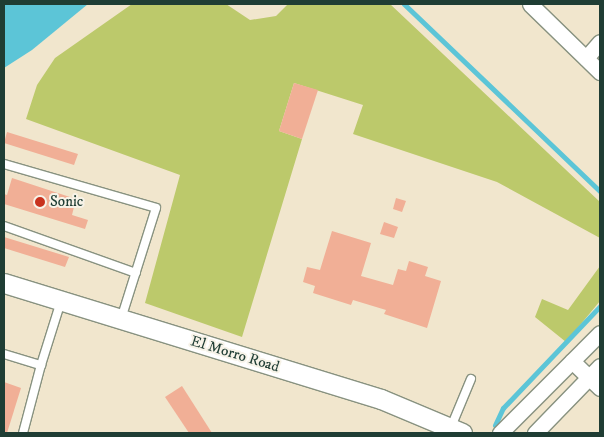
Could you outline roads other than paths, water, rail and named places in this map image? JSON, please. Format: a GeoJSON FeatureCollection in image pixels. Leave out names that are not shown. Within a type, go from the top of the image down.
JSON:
{"type":"FeatureCollection","features":[{"type":"Feature","properties":{"kind":"street"},"geometry":{"type":"LineString","coordinates":[[530,4],[600,72]]}},
{"type":"Feature","properties":{"kind":"street"},"geometry":{"type":"LineString","coordinates":[[586,58],[600,42]]}},
{"type":"Feature","properties":{"kind":"street","name":"El Morro Road"},"geometry":{"type":"LineString","coordinates":[[4,283],[381,399],[457,430]]}},
{"type":"Feature","properties":{"kind":"street"},"geometry":{"type":"LineString","coordinates":[[500,433],[600,333]]}},
{"type":"Feature","properties":{"kind":"street"},"geometry":{"type":"LineString","coordinates":[[572,361],[595,383]]}},
{"type":"Feature","properties":{"kind":"street"},"geometry":{"type":"LineString","coordinates":[[535,433],[595,383],[600,366]]}},
{"type":"Feature","properties":{"kind":"lane"},"geometry":{"type":"LineString","coordinates":[[4,164],[156,208],[121,319]]}},
{"type":"Feature","properties":{"kind":"lane"},"geometry":{"type":"LineString","coordinates":[[4,226],[136,274]]}},
{"type":"Feature","properties":{"kind":"lane"},"geometry":{"type":"LineString","coordinates":[[23,433],[41,365],[61,301]]}},
{"type":"Feature","properties":{"kind":"lane"},"geometry":{"type":"LineString","coordinates":[[4,354],[41,365]]}},
{"type":"Feature","properties":{"kind":"lane"},"geometry":{"type":"LineString","coordinates":[[457,430],[470,379]]}},
{"type":"Feature","properties":{"kind":"water"},"geometry":{"type":"Polygon","coordinates":[[[4,4],[88,4],[32,50],[4,68],[4,4]]]}},
{"type":"Feature","properties":{"kind":"waterway"},"geometry":{"type":"LineString","coordinates":[[404,4],[600,191]]}},
{"type":"Feature","properties":{"kind":"waterway"},"geometry":{"type":"LineString","coordinates":[[495,425],[503,408],[600,306]]}},
{"type":"Feature","properties":{"kind":"place","name":"Sonic"},"geometry":{"type":"Point","coordinates":[40,202]}}]}
